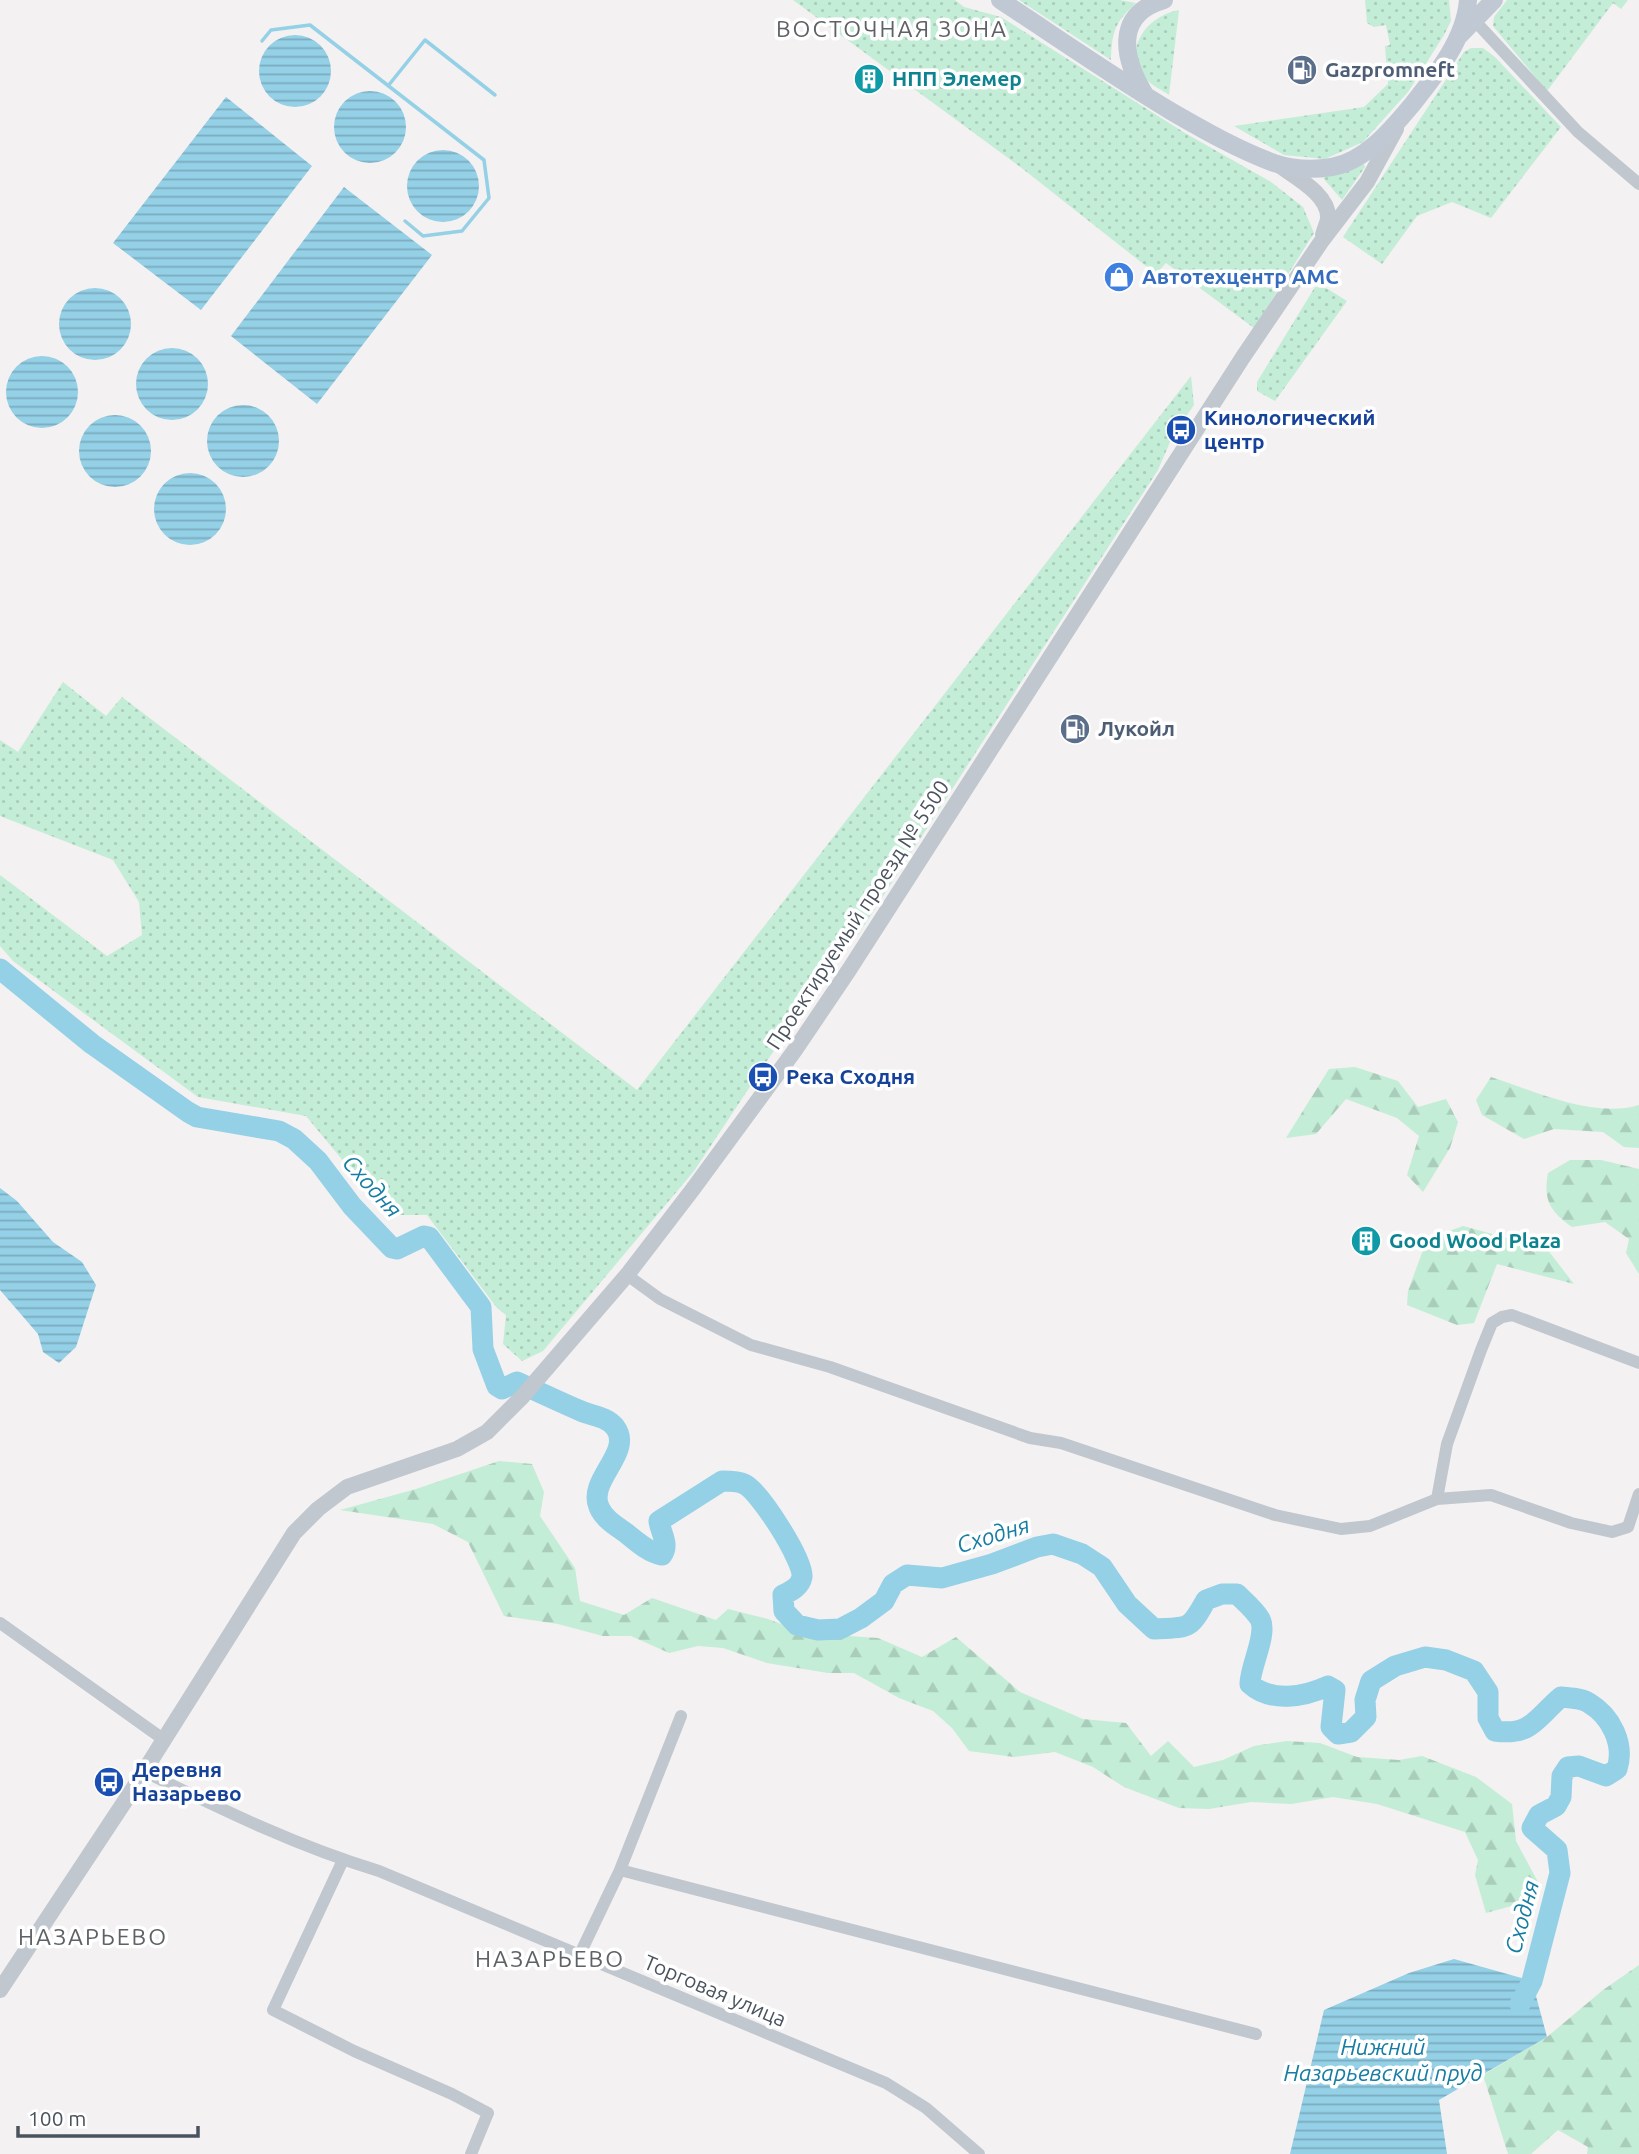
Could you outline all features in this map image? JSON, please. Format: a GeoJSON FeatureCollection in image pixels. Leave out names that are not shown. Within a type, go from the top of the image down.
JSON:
{"type":"FeatureCollection","features":[{"type":"Feature","properties":{"kind":"main road"},"geometry":{"type":"LineString","coordinates":[[1000,0],[1146,96],[1224,142],[1276,163],[1316,169],[1334,167],[1350,161],[1381,138],[1402,117],[1432,81],[1458,37],[1468,0]]}},
{"type":"Feature","properties":{"kind":"main road"},"geometry":{"type":"LineString","coordinates":[[1146,96],[1131,69],[1126,41],[1140,13],[1154,3],[1164,0]]}},
{"type":"Feature","properties":{"kind":"main road"},"geometry":{"type":"LineString","coordinates":[[1458,37],[1494,0]]}},
{"type":"Feature","properties":{"kind":"street"},"geometry":{"type":"LineString","coordinates":[[1475,21],[1578,132],[1639,184]]}},
{"type":"Feature","properties":{"kind":"street","name":"Проектируемый проезд № 5500"},"geometry":{"type":"LineString","coordinates":[[0,1990],[294,1534],[318,1509],[346,1487],[457,1449],[487,1432],[522,1397],[626,1275],[730,1139],[805,1036],[910,871],[1000,737],[1242,357],[1321,242],[1367,182],[1402,117]]}},
{"type":"Feature","properties":{"kind":"street","name":"Проектируемый проезд № 5500"},"geometry":{"type":"LineString","coordinates":[[1276,163],[1322,201],[1328,219],[1321,242]]}},
{"type":"Feature","properties":{"kind":"street"},"geometry":{"type":"LineString","coordinates":[[626,1275],[660,1299],[751,1345],[830,1367],[1030,1438],[1060,1443],[1275,1515],[1342,1530],[1370,1526],[1437,1499],[1491,1494],[1571,1522],[1612,1532],[1628,1527],[1639,1494]]}},
{"type":"Feature","properties":{"kind":"street"},"geometry":{"type":"LineString","coordinates":[[1437,1499],[1447,1444],[1492,1324],[1502,1317],[1513,1315],[1639,1363]]}},
{"type":"Feature","properties":{"kind":"street"},"geometry":{"type":"LineString","coordinates":[[0,1623],[163,1739]]}},
{"type":"Feature","properties":{"kind":"street"},"geometry":{"type":"LineString","coordinates":[[579,1956],[620,1870],[681,1716]]}},
{"type":"Feature","properties":{"kind":"street","name":"Торговая улица"},"geometry":{"type":"LineString","coordinates":[[143,1771],[275,1835],[379,1871],[886,2082],[926,2108],[979,2154]]}},
{"type":"Feature","properties":{"kind":"street"},"geometry":{"type":"LineString","coordinates":[[343,1860],[273,2010],[488,2113],[471,2154]]}},
{"type":"Feature","properties":{"kind":"street"},"geometry":{"type":"LineString","coordinates":[[620,1870],[1256,2034]]}},
{"type":"Feature","properties":{"kind":"green space"},"geometry":{"type":"Polygon","coordinates":[[[793,0],[955,0],[964,7],[1001,17],[1185,133],[1271,182],[1303,207],[1314,233],[1254,328],[1166,263],[1156,274],[1023,169],[793,0]]]}},
{"type":"Feature","properties":{"kind":"green space"},"geometry":{"type":"Polygon","coordinates":[[[1019,0],[1120,0],[1136,3],[1116,28],[1111,60],[1019,0]]]}},
{"type":"Feature","properties":{"kind":"green space"},"geometry":{"type":"Polygon","coordinates":[[[1365,0],[1449,0],[1451,21],[1408,92],[1363,142],[1325,159],[1284,155],[1234,126],[1364,107],[1388,84],[1385,46],[1390,45],[1386,25],[1374,27],[1367,23],[1365,0]]]}},
{"type":"Feature","properties":{"kind":"green space"},"geometry":{"type":"Polygon","coordinates":[[[1507,0],[1628,0],[1621,9],[1613,3],[1547,91],[1493,26],[1494,17],[1507,0]]]}},
{"type":"Feature","properties":{"kind":"green space"},"geometry":{"type":"Polygon","coordinates":[[[1179,10],[1169,95],[1146,79],[1139,68],[1137,46],[1141,36],[1157,19],[1179,10]]]}},
{"type":"Feature","properties":{"kind":"green space"},"geometry":{"type":"Polygon","coordinates":[[[1471,48],[1483,48],[1495,57],[1561,127],[1491,218],[1452,202],[1417,216],[1382,264],[1343,237],[1464,52],[1471,48]]]}},
{"type":"Feature","properties":{"kind":"green space"},"geometry":{"type":"Polygon","coordinates":[[[1364,164],[1365,167],[1342,200],[1323,178],[1364,164]]]}},
{"type":"Feature","properties":{"kind":"green space"},"geometry":{"type":"Polygon","coordinates":[[[1315,287],[1326,288],[1347,301],[1275,401],[1257,391],[1257,382],[1315,287]]]}},
{"type":"Feature","properties":{"kind":"green space"},"geometry":{"type":"Polygon","coordinates":[[[1191,376],[1194,405],[1173,435],[1158,470],[858,935],[814,990],[694,1171],[543,1351],[522,1361],[503,1344],[506,1315],[497,1308],[427,1215],[388,1215],[306,1116],[198,1097],[13,961],[0,946],[0,875],[107,956],[142,935],[139,902],[113,860],[0,816],[0,740],[18,752],[63,682],[106,716],[122,697],[637,1090],[1191,376]]]}},
{"type":"Feature","properties":{"kind":"green space"},"geometry":{"type":"Polygon","coordinates":[[[1355,1067],[1398,1081],[1418,1107],[1446,1099],[1458,1122],[1450,1148],[1423,1192],[1407,1175],[1419,1136],[1397,1118],[1346,1099],[1316,1134],[1286,1138],[1329,1069],[1355,1067]]]}},
{"type":"Feature","properties":{"kind":"green space"},"geometry":{"type":"Polygon","coordinates":[[[1491,1077],[1564,1102],[1584,1106],[1621,1108],[1639,1105],[1639,1148],[1624,1147],[1603,1132],[1554,1129],[1524,1139],[1482,1115],[1476,1100],[1491,1077]]]}},
{"type":"Feature","properties":{"kind":"green space"},"geometry":{"type":"Polygon","coordinates":[[[1570,1160],[1601,1160],[1639,1169],[1639,1274],[1626,1253],[1629,1239],[1605,1222],[1572,1227],[1553,1210],[1547,1191],[1548,1173],[1570,1160]]]}},
{"type":"Feature","properties":{"kind":"green space"},"geometry":{"type":"Polygon","coordinates":[[[1463,1226],[1547,1249],[1574,1284],[1497,1264],[1474,1323],[1457,1325],[1407,1305],[1408,1291],[1427,1239],[1463,1226]]]}},
{"type":"Feature","properties":{"kind":"green space"},"geometry":{"type":"Polygon","coordinates":[[[499,1461],[532,1464],[544,1492],[540,1516],[575,1568],[580,1601],[624,1615],[652,1598],[716,1620],[728,1609],[768,1619],[804,1633],[878,1638],[922,1657],[956,1637],[1020,1692],[1083,1719],[1126,1723],[1151,1756],[1168,1741],[1194,1767],[1223,1760],[1254,1746],[1287,1741],[1320,1743],[1357,1757],[1399,1760],[1422,1756],[1476,1777],[1512,1804],[1516,1841],[1539,1884],[1533,1900],[1486,1913],[1475,1875],[1478,1860],[1465,1832],[1377,1804],[1333,1797],[1291,1804],[1251,1802],[1209,1809],[1179,1808],[1124,1787],[1093,1767],[1055,1752],[1014,1757],[969,1751],[952,1728],[933,1711],[899,1698],[854,1673],[828,1673],[767,1663],[723,1648],[698,1646],[669,1653],[631,1636],[603,1636],[558,1624],[504,1616],[468,1542],[433,1524],[340,1510],[416,1489],[499,1461]]]}},
{"type":"Feature","properties":{"kind":"green space"},"geometry":{"type":"Polygon","coordinates":[[[1639,1965],[1639,2154],[1587,2154],[1588,2147],[1558,2130],[1531,2154],[1508,2154],[1483,2075],[1547,2037],[1603,1990],[1639,1965]]]}},
{"type":"Feature","properties":{"kind":"water"},"geometry":{"type":"Polygon","coordinates":[[[295,35],[309,38],[321,45],[328,57],[331,71],[328,85],[321,97],[309,104],[295,107],[281,104],[269,97],[262,85],[259,71],[262,57],[269,45],[281,38],[295,35]]]}},
{"type":"Feature","properties":{"kind":"water"},"geometry":{"type":"Polygon","coordinates":[[[370,91],[384,94],[396,101],[403,113],[406,127],[403,141],[396,153],[384,160],[370,163],[356,160],[344,153],[337,141],[334,127],[337,113],[344,101],[356,94],[370,91]]]}},
{"type":"Feature","properties":{"kind":"water"},"geometry":{"type":"Polygon","coordinates":[[[226,97],[312,166],[201,310],[113,243],[226,97]]]}},
{"type":"Feature","properties":{"kind":"water"},"geometry":{"type":"Polygon","coordinates":[[[443,150],[457,153],[469,160],[476,172],[479,186],[476,200],[469,212],[457,219],[443,222],[429,219],[417,212],[410,200],[407,186],[410,172],[417,160],[429,153],[443,150]]]}},
{"type":"Feature","properties":{"kind":"water"},"geometry":{"type":"Polygon","coordinates":[[[344,187],[432,255],[317,404],[231,336],[344,187]]]}},
{"type":"Feature","properties":{"kind":"water"},"geometry":{"type":"Polygon","coordinates":[[[95,288],[109,291],[121,298],[128,310],[131,324],[128,338],[121,350],[109,357],[95,360],[81,357],[69,350],[62,338],[59,324],[62,310],[69,298],[81,291],[95,288]]]}},
{"type":"Feature","properties":{"kind":"water"},"geometry":{"type":"Polygon","coordinates":[[[172,348],[186,351],[198,358],[205,370],[208,384],[205,398],[198,410],[186,417],[172,420],[158,417],[146,410],[139,398],[136,384],[139,370],[146,358],[158,351],[172,348]]]}},
{"type":"Feature","properties":{"kind":"water"},"geometry":{"type":"Polygon","coordinates":[[[42,356],[56,359],[68,366],[75,378],[78,392],[75,406],[68,418],[56,425],[42,428],[28,425],[16,418],[9,406],[6,392],[9,378],[16,366],[28,359],[42,356]]]}},
{"type":"Feature","properties":{"kind":"water"},"geometry":{"type":"Polygon","coordinates":[[[243,405],[257,408],[269,415],[276,427],[279,441],[276,455],[269,467],[257,474],[243,477],[229,474],[217,467],[210,455],[207,441],[210,427],[217,415],[229,408],[243,405]]]}},
{"type":"Feature","properties":{"kind":"water"},"geometry":{"type":"Polygon","coordinates":[[[115,415],[129,418],[141,425],[148,437],[151,451],[148,465],[141,477],[129,484],[115,487],[101,484],[89,477],[82,465],[79,451],[82,437],[89,425],[101,418],[115,415]]]}},
{"type":"Feature","properties":{"kind":"water"},"geometry":{"type":"Polygon","coordinates":[[[190,473],[204,476],[216,483],[223,495],[226,509],[223,523],[216,535],[204,542],[190,545],[176,542],[164,535],[157,523],[154,509],[157,495],[164,483],[176,476],[190,473]]]}},
{"type":"Feature","properties":{"kind":"water"},"geometry":{"type":"Polygon","coordinates":[[[0,1188],[17,1201],[53,1242],[82,1262],[96,1285],[76,1347],[59,1363],[43,1352],[38,1334],[0,1290],[0,1188]]]}},
{"type":"Feature","properties":{"kind":"water","name":"Нижний Назарьевский пруд"},"geometry":{"type":"Polygon","coordinates":[[[1454,1959],[1532,1981],[1547,2037],[1439,2100],[1447,2154],[1290,2154],[1324,2010],[1409,1973],[1454,1959]]]}},
{"type":"Feature","properties":{"kind":"waterway"},"geometry":{"type":"LineString","coordinates":[[262,41],[271,30],[310,25],[484,160],[489,198],[462,231],[423,236],[405,221]]}},
{"type":"Feature","properties":{"kind":"waterway"},"geometry":{"type":"LineString","coordinates":[[388,86],[425,40],[495,95]]}},
{"type":"Feature","properties":{"kind":"waterway","name":"Сходня"},"geometry":{"type":"LineString","coordinates":[[0,969],[92,1044],[188,1112],[197,1117],[279,1131],[294,1139],[318,1161],[352,1206],[392,1248],[397,1249],[424,1236],[429,1237],[481,1307],[483,1349],[497,1386],[502,1389],[517,1382],[603,1418],[615,1427],[619,1446],[599,1487],[599,1507],[611,1522],[643,1546],[662,1555],[665,1542],[659,1521],[722,1481],[739,1482],[751,1489],[779,1527],[801,1569],[802,1577],[799,1583],[783,1595],[784,1611],[797,1625],[818,1630],[840,1629],[884,1601],[893,1584],[907,1575],[942,1578],[1053,1544],[1082,1554],[1102,1567],[1127,1604],[1154,1629],[1187,1625],[1196,1617],[1206,1600],[1222,1594],[1237,1594],[1255,1612],[1262,1625],[1250,1684],[1258,1690],[1278,1696],[1309,1693],[1328,1686],[1335,1690],[1331,1727],[1338,1734],[1351,1732],[1366,1717],[1365,1700],[1371,1681],[1395,1666],[1425,1657],[1446,1660],[1474,1671],[1488,1692],[1488,1718],[1495,1731],[1507,1732],[1526,1728],[1561,1697],[1589,1703],[1604,1715],[1614,1732],[1619,1750],[1617,1769],[1606,1776],[1579,1766],[1568,1767],[1562,1776],[1561,1797],[1556,1806],[1539,1815],[1532,1828],[1557,1850],[1560,1873],[1532,1981],[1520,2004]]}},
{"type":"Feature","properties":{"kind":"place","name":"Gazpromneft"},"geometry":{"type":"Point","coordinates":[1302,70]}},
{"type":"Feature","properties":{"kind":"place","name":"НПП Элемер"},"geometry":{"type":"Point","coordinates":[869,79]}},
{"type":"Feature","properties":{"kind":"place","name":"Автотехцентр АМС"},"geometry":{"type":"Point","coordinates":[1119,277]}},
{"type":"Feature","properties":{"kind":"place","name":"Кинологический центр"},"geometry":{"type":"Point","coordinates":[1181,430]}},
{"type":"Feature","properties":{"kind":"place","name":"Лукойл"},"geometry":{"type":"Point","coordinates":[1075,729]}},
{"type":"Feature","properties":{"kind":"place","name":"Река Сходня"},"geometry":{"type":"Point","coordinates":[763,1077]}},
{"type":"Feature","properties":{"kind":"place","name":"Good Wood Plaza"},"geometry":{"type":"Point","coordinates":[1366,1241]}},
{"type":"Feature","properties":{"kind":"place","name":"Деревня Назарьево"},"geometry":{"type":"Point","coordinates":[109,1782]}},
{"type":"Feature","properties":{"kind":"district","name":"ВОСТОЧНАЯ ЗОНА"},"geometry":{"type":"Point","coordinates":[892,29]}},
{"type":"Feature","properties":{"kind":"district","name":"НАЗАРЬЕВО"},"geometry":{"type":"Point","coordinates":[93,1937]}},
{"type":"Feature","properties":{"kind":"district","name":"НАЗАРЬЕВО"},"geometry":{"type":"Point","coordinates":[550,1959]}}]}
